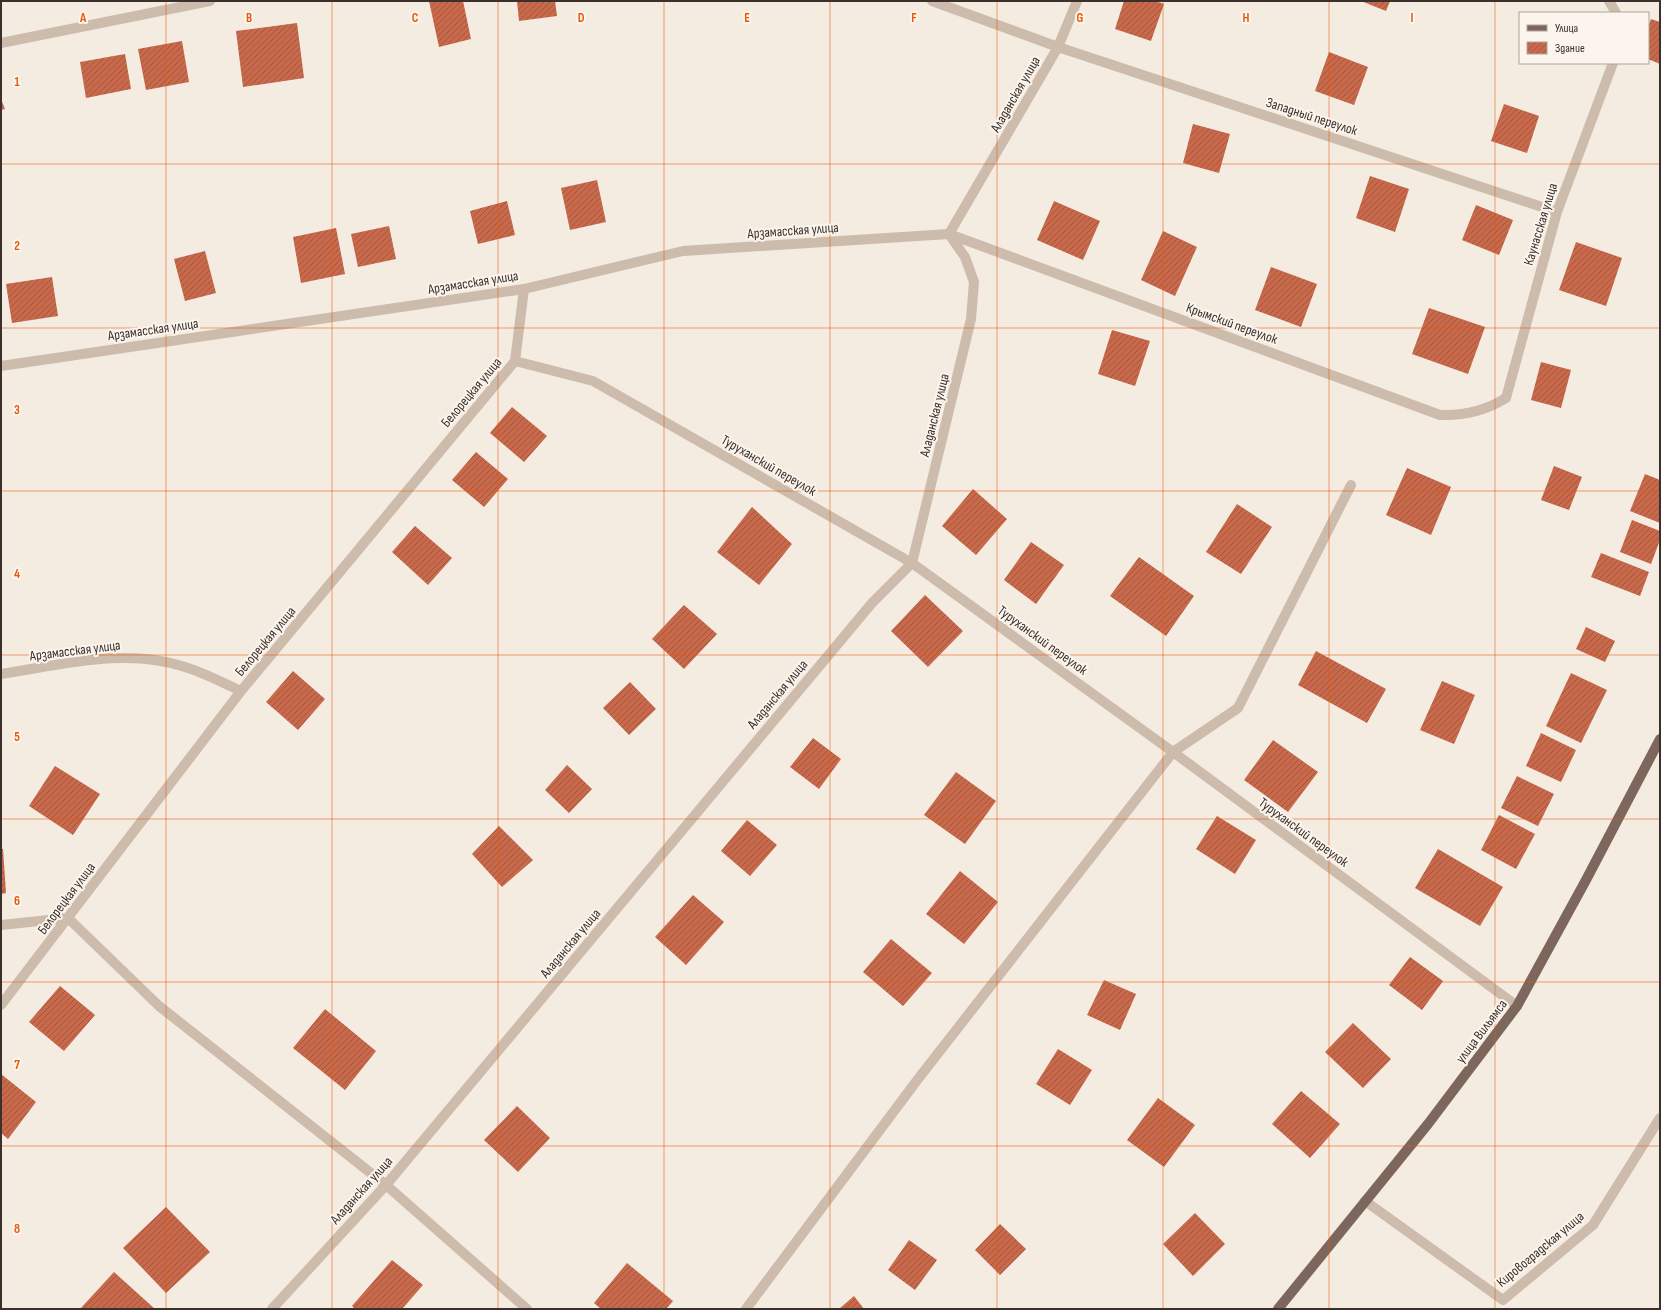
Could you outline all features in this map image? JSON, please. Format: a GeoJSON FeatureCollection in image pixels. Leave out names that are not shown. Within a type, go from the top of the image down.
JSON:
{"type":"FeatureCollection","features":[{"type":"Feature","properties":{"kind":"main road","name":"улица Вильямса"},"geometry":{"type":"LineString","coordinates":[[1278,1309],[1428,1124],[1517,1006],[1586,880],[1660,739]]}},
{"type":"Feature","properties":{"kind":"street"},"geometry":{"type":"LineString","coordinates":[[1,43],[210,1]]}},
{"type":"Feature","properties":{"kind":"street","name":"Западный переулок"},"geometry":{"type":"LineString","coordinates":[[932,1],[1058,47],[1557,212]]}},
{"type":"Feature","properties":{"kind":"street","name":"Аладанская улица"},"geometry":{"type":"LineString","coordinates":[[272,1309],[386,1185],[866,609],[912,563],[971,319],[974,282],[966,257],[949,234],[1058,47],[1077,1]]}},
{"type":"Feature","properties":{"kind":"street"},"geometry":{"type":"LineString","coordinates":[[1609,1],[1615,12]]}},
{"type":"Feature","properties":{"kind":"street","name":"Каунасская улица"},"geometry":{"type":"LineString","coordinates":[[1506,398],[1557,212],[1613,64]]}},
{"type":"Feature","properties":{"kind":"street","name":"Арзамасская улица"},"geometry":{"type":"LineString","coordinates":[[1,366],[524,289],[683,251],[949,234]]}},
{"type":"Feature","properties":{"kind":"street","name":"Крымский переулок"},"geometry":{"type":"LineString","coordinates":[[949,234],[1440,415],[1458,416],[1476,412],[1494,406],[1506,398]]}},
{"type":"Feature","properties":{"kind":"street","name":"Белорецкая улица"},"geometry":{"type":"LineString","coordinates":[[1,1005],[241,691],[515,361],[524,289]]}},
{"type":"Feature","properties":{"kind":"street","name":"Туруханский переулок"},"geometry":{"type":"LineString","coordinates":[[515,361],[593,380],[912,563],[1173,752],[1517,1006]]}},
{"type":"Feature","properties":{"kind":"street"},"geometry":{"type":"LineString","coordinates":[[746,1309],[918,1079],[1173,752],[1238,708],[1351,485]]}},
{"type":"Feature","properties":{"kind":"street","name":"Арзамасская улица"},"geometry":{"type":"LineString","coordinates":[[1,674],[103,658],[143,658],[185,666],[241,691]]}},
{"type":"Feature","properties":{"kind":"street"},"geometry":{"type":"LineString","coordinates":[[1,925],[68,918],[158,1006],[386,1185],[527,1309]]}},
{"type":"Feature","properties":{"kind":"street","name":"Кировоградская улица"},"geometry":{"type":"LineString","coordinates":[[1365,1201],[1503,1300],[1593,1225],[1660,1118]]}},
{"type":"Feature","properties":{"kind":"building"},"geometry":{"type":"Polygon","coordinates":[[[429,1],[463,1],[471,39],[439,47],[429,1]]]}},
{"type":"Feature","properties":{"kind":"building"},"geometry":{"type":"Polygon","coordinates":[[[517,1],[555,1],[557,16],[519,21],[517,1]]]}},
{"type":"Feature","properties":{"kind":"building"},"geometry":{"type":"Polygon","coordinates":[[[1124,1],[1155,1],[1164,4],[1151,41],[1115,29],[1124,1]]]}},
{"type":"Feature","properties":{"kind":"building"},"geometry":{"type":"Polygon","coordinates":[[[1361,1],[1390,1],[1386,11],[1361,1]]]}},
{"type":"Feature","properties":{"kind":"building"},"geometry":{"type":"Polygon","coordinates":[[[1651,19],[1660,22],[1660,64],[1649,59],[1649,24],[1651,19]]]}},
{"type":"Feature","properties":{"kind":"building"},"geometry":{"type":"Polygon","coordinates":[[[297,23],[304,78],[243,87],[236,31],[297,23]]]}},
{"type":"Feature","properties":{"kind":"building"},"geometry":{"type":"Polygon","coordinates":[[[182,41],[189,82],[146,90],[138,49],[182,41]]]}},
{"type":"Feature","properties":{"kind":"building"},"geometry":{"type":"Polygon","coordinates":[[[1329,52],[1368,67],[1354,105],[1315,91],[1329,52]]]}},
{"type":"Feature","properties":{"kind":"building"},"geometry":{"type":"Polygon","coordinates":[[[125,54],[131,89],[86,98],[80,62],[125,54]]]}},
{"type":"Feature","properties":{"kind":"building"},"geometry":{"type":"Polygon","coordinates":[[[1,99],[5,109],[1,110],[1,99]]]}},
{"type":"Feature","properties":{"kind":"building"},"geometry":{"type":"Polygon","coordinates":[[[1504,104],[1539,116],[1527,153],[1491,141],[1504,104]]]}},
{"type":"Feature","properties":{"kind":"building"},"geometry":{"type":"Polygon","coordinates":[[[1193,124],[1230,134],[1219,173],[1183,163],[1193,124]]]}},
{"type":"Feature","properties":{"kind":"building"},"geometry":{"type":"Polygon","coordinates":[[[1370,176],[1409,189],[1395,232],[1356,218],[1370,176]]]}},
{"type":"Feature","properties":{"kind":"building"},"geometry":{"type":"Polygon","coordinates":[[[597,180],[606,222],[570,230],[561,188],[597,180]]]}},
{"type":"Feature","properties":{"kind":"building"},"geometry":{"type":"Polygon","coordinates":[[[507,201],[515,235],[478,244],[470,211],[507,201]]]}},
{"type":"Feature","properties":{"kind":"building"},"geometry":{"type":"Polygon","coordinates":[[[1054,201],[1100,221],[1083,260],[1037,240],[1054,201]]]}},
{"type":"Feature","properties":{"kind":"building"},"geometry":{"type":"Polygon","coordinates":[[[1476,205],[1513,220],[1499,255],[1462,240],[1476,205]]]}},
{"type":"Feature","properties":{"kind":"building"},"geometry":{"type":"Polygon","coordinates":[[[389,226],[396,259],[358,267],[351,234],[389,226]]]}},
{"type":"Feature","properties":{"kind":"building"},"geometry":{"type":"Polygon","coordinates":[[[336,228],[345,274],[301,283],[293,237],[336,228]]]}},
{"type":"Feature","properties":{"kind":"building"},"geometry":{"type":"Polygon","coordinates":[[[1163,231],[1197,247],[1175,296],[1141,280],[1163,231]]]}},
{"type":"Feature","properties":{"kind":"building"},"geometry":{"type":"Polygon","coordinates":[[[1576,242],[1622,258],[1606,306],[1559,290],[1576,242]]]}},
{"type":"Feature","properties":{"kind":"building"},"geometry":{"type":"Polygon","coordinates":[[[205,251],[216,293],[185,301],[174,259],[205,251]]]}},
{"type":"Feature","properties":{"kind":"building"},"geometry":{"type":"Polygon","coordinates":[[[1271,267],[1317,284],[1301,327],[1255,310],[1271,267]]]}},
{"type":"Feature","properties":{"kind":"building"},"geometry":{"type":"Polygon","coordinates":[[[52,277],[58,316],[12,323],[6,284],[52,277]]]}},
{"type":"Feature","properties":{"kind":"building"},"geometry":{"type":"Polygon","coordinates":[[[1429,308],[1485,327],[1468,374],[1412,354],[1429,308]]]}},
{"type":"Feature","properties":{"kind":"building"},"geometry":{"type":"Polygon","coordinates":[[[1112,330],[1150,341],[1135,386],[1098,374],[1112,330]]]}},
{"type":"Feature","properties":{"kind":"building"},"geometry":{"type":"Polygon","coordinates":[[[1541,362],[1571,370],[1561,408],[1531,400],[1541,362]]]}},
{"type":"Feature","properties":{"kind":"building"},"geometry":{"type":"Polygon","coordinates":[[[512,407],[547,436],[524,462],[490,433],[512,407]]]}},
{"type":"Feature","properties":{"kind":"building"},"geometry":{"type":"Polygon","coordinates":[[[476,452],[508,479],[484,507],[452,480],[476,452]]]}},
{"type":"Feature","properties":{"kind":"building"},"geometry":{"type":"Polygon","coordinates":[[[1554,466],[1582,477],[1569,510],[1541,500],[1554,466]]]}},
{"type":"Feature","properties":{"kind":"building"},"geometry":{"type":"Polygon","coordinates":[[[1407,468],[1451,487],[1431,535],[1386,515],[1407,468]]]}},
{"type":"Feature","properties":{"kind":"building"},"geometry":{"type":"Polygon","coordinates":[[[1645,474],[1660,480],[1660,523],[1630,511],[1645,474]]]}},
{"type":"Feature","properties":{"kind":"building"},"geometry":{"type":"Polygon","coordinates":[[[973,489],[1007,519],[976,555],[942,526],[973,489]]]}},
{"type":"Feature","properties":{"kind":"building"},"geometry":{"type":"Polygon","coordinates":[[[1237,504],[1272,527],[1241,574],[1206,552],[1237,504]]]}},
{"type":"Feature","properties":{"kind":"building"},"geometry":{"type":"Polygon","coordinates":[[[752,507],[792,544],[759,585],[717,552],[752,507]]]}},
{"type":"Feature","properties":{"kind":"building"},"geometry":{"type":"Polygon","coordinates":[[[1632,520],[1660,531],[1660,540],[1651,564],[1620,552],[1632,520]]]}},
{"type":"Feature","properties":{"kind":"building"},"geometry":{"type":"Polygon","coordinates":[[[415,526],[452,558],[428,585],[392,552],[415,526]]]}},
{"type":"Feature","properties":{"kind":"building"},"geometry":{"type":"Polygon","coordinates":[[[1031,542],[1064,565],[1036,604],[1004,580],[1031,542]]]}},
{"type":"Feature","properties":{"kind":"building"},"geometry":{"type":"Polygon","coordinates":[[[1601,553],[1649,572],[1640,596],[1591,577],[1601,553]]]}},
{"type":"Feature","properties":{"kind":"building"},"geometry":{"type":"Polygon","coordinates":[[[1139,557],[1194,596],[1166,636],[1110,596],[1139,557]]]}},
{"type":"Feature","properties":{"kind":"building"},"geometry":{"type":"Polygon","coordinates":[[[925,595],[963,631],[928,667],[891,631],[925,595]]]}},
{"type":"Feature","properties":{"kind":"building"},"geometry":{"type":"Polygon","coordinates":[[[684,605],[717,634],[684,669],[652,639],[684,605]]]}},
{"type":"Feature","properties":{"kind":"building"},"geometry":{"type":"Polygon","coordinates":[[[1586,627],[1615,641],[1605,662],[1576,649],[1586,627]]]}},
{"type":"Feature","properties":{"kind":"building"},"geometry":{"type":"Polygon","coordinates":[[[1316,651],[1386,689],[1367,723],[1298,685],[1316,651]]]}},
{"type":"Feature","properties":{"kind":"building"},"geometry":{"type":"Polygon","coordinates":[[[293,671],[325,699],[298,730],[266,702],[293,671]]]}},
{"type":"Feature","properties":{"kind":"building"},"geometry":{"type":"Polygon","coordinates":[[[1571,673],[1607,690],[1581,743],[1546,726],[1571,673]]]}},
{"type":"Feature","properties":{"kind":"building"},"geometry":{"type":"Polygon","coordinates":[[[1442,681],[1475,695],[1454,744],[1420,730],[1442,681]]]}},
{"type":"Feature","properties":{"kind":"building"},"geometry":{"type":"Polygon","coordinates":[[[630,682],[656,709],[629,735],[603,708],[630,682]]]}},
{"type":"Feature","properties":{"kind":"building"},"geometry":{"type":"Polygon","coordinates":[[[1541,733],[1576,750],[1561,782],[1526,766],[1541,733]]]}},
{"type":"Feature","properties":{"kind":"building"},"geometry":{"type":"Polygon","coordinates":[[[813,738],[841,759],[819,789],[790,767],[813,738]]]}},
{"type":"Feature","properties":{"kind":"building"},"geometry":{"type":"Polygon","coordinates":[[[1273,740],[1318,772],[1288,812],[1244,780],[1273,740]]]}},
{"type":"Feature","properties":{"kind":"building"},"geometry":{"type":"Polygon","coordinates":[[[567,765],[592,789],[569,813],[545,790],[567,765]]]}},
{"type":"Feature","properties":{"kind":"building"},"geometry":{"type":"Polygon","coordinates":[[[55,766],[100,794],[73,835],[29,806],[55,766]]]}},
{"type":"Feature","properties":{"kind":"building"},"geometry":{"type":"Polygon","coordinates":[[[956,772],[996,801],[965,844],[924,815],[956,772]]]}},
{"type":"Feature","properties":{"kind":"building"},"geometry":{"type":"Polygon","coordinates":[[[1517,776],[1554,794],[1538,826],[1501,808],[1517,776]]]}},
{"type":"Feature","properties":{"kind":"building"},"geometry":{"type":"Polygon","coordinates":[[[1499,815],[1535,834],[1516,869],[1481,850],[1499,815]]]}},
{"type":"Feature","properties":{"kind":"building"},"geometry":{"type":"Polygon","coordinates":[[[1217,816],[1256,840],[1235,874],[1196,849],[1217,816]]]}},
{"type":"Feature","properties":{"kind":"building"},"geometry":{"type":"Polygon","coordinates":[[[747,820],[777,845],[750,876],[721,851],[747,820]]]}},
{"type":"Feature","properties":{"kind":"building"},"geometry":{"type":"Polygon","coordinates":[[[499,826],[533,860],[502,887],[472,854],[499,826]]]}},
{"type":"Feature","properties":{"kind":"building"},"geometry":{"type":"Polygon","coordinates":[[[1,849],[3,849],[6,893],[1,894],[1,849]]]}},
{"type":"Feature","properties":{"kind":"building"},"geometry":{"type":"Polygon","coordinates":[[[1438,849],[1503,887],[1480,926],[1415,888],[1438,849]]]}},
{"type":"Feature","properties":{"kind":"building"},"geometry":{"type":"Polygon","coordinates":[[[960,871],[998,902],[964,944],[926,914],[960,871]]]}},
{"type":"Feature","properties":{"kind":"building"},"geometry":{"type":"Polygon","coordinates":[[[693,895],[724,922],[686,965],[655,937],[693,895]]]}},
{"type":"Feature","properties":{"kind":"building"},"geometry":{"type":"Polygon","coordinates":[[[891,939],[932,973],[903,1006],[863,972],[891,939]]]}},
{"type":"Feature","properties":{"kind":"building"},"geometry":{"type":"Polygon","coordinates":[[[1410,957],[1443,981],[1422,1010],[1389,985],[1410,957]]]}},
{"type":"Feature","properties":{"kind":"building"},"geometry":{"type":"Polygon","coordinates":[[[1104,980],[1136,994],[1120,1030],[1087,1015],[1104,980]]]}},
{"type":"Feature","properties":{"kind":"building"},"geometry":{"type":"Polygon","coordinates":[[[60,986],[95,1015],[64,1051],[29,1022],[60,986]]]}},
{"type":"Feature","properties":{"kind":"building"},"geometry":{"type":"Polygon","coordinates":[[[325,1009],[376,1051],[345,1090],[293,1048],[325,1009]]]}},
{"type":"Feature","properties":{"kind":"building"},"geometry":{"type":"Polygon","coordinates":[[[1353,1023],[1391,1059],[1363,1088],[1325,1052],[1353,1023]]]}},
{"type":"Feature","properties":{"kind":"building"},"geometry":{"type":"Polygon","coordinates":[[[1058,1049],[1092,1070],[1070,1105],[1036,1084],[1058,1049]]]}},
{"type":"Feature","properties":{"kind":"building"},"geometry":{"type":"Polygon","coordinates":[[[1,1074],[36,1102],[8,1139],[1,1133],[1,1074]]]}},
{"type":"Feature","properties":{"kind":"building"},"geometry":{"type":"Polygon","coordinates":[[[1301,1091],[1340,1124],[1310,1158],[1272,1124],[1301,1091]]]}},
{"type":"Feature","properties":{"kind":"building"},"geometry":{"type":"Polygon","coordinates":[[[1158,1098],[1195,1125],[1164,1167],[1127,1140],[1158,1098]]]}},
{"type":"Feature","properties":{"kind":"building"},"geometry":{"type":"Polygon","coordinates":[[[517,1106],[550,1138],[518,1172],[484,1140],[517,1106]]]}},
{"type":"Feature","properties":{"kind":"building"},"geometry":{"type":"Polygon","coordinates":[[[166,1207],[210,1252],[166,1293],[123,1248],[166,1207]]]}},
{"type":"Feature","properties":{"kind":"building"},"geometry":{"type":"Polygon","coordinates":[[[1195,1213],[1225,1244],[1193,1276],[1163,1244],[1195,1213]]]}},
{"type":"Feature","properties":{"kind":"building"},"geometry":{"type":"Polygon","coordinates":[[[1000,1224],[1026,1249],[1000,1275],[975,1250],[1000,1224]]]}},
{"type":"Feature","properties":{"kind":"building"},"geometry":{"type":"Polygon","coordinates":[[[909,1240],[937,1260],[915,1290],[888,1270],[909,1240]]]}},
{"type":"Feature","properties":{"kind":"building"},"geometry":{"type":"Polygon","coordinates":[[[392,1260],[423,1285],[402,1309],[355,1309],[352,1306],[392,1260]]]}},
{"type":"Feature","properties":{"kind":"building"},"geometry":{"type":"Polygon","coordinates":[[[627,1263],[673,1301],[666,1309],[601,1309],[594,1303],[627,1263]]]}},
{"type":"Feature","properties":{"kind":"building"},"geometry":{"type":"Polygon","coordinates":[[[114,1272],[155,1309],[80,1309],[114,1272]]]}},
{"type":"Feature","properties":{"kind":"building"},"geometry":{"type":"Polygon","coordinates":[[[854,1296],[864,1309],[839,1309],[854,1296]]]}}]}
